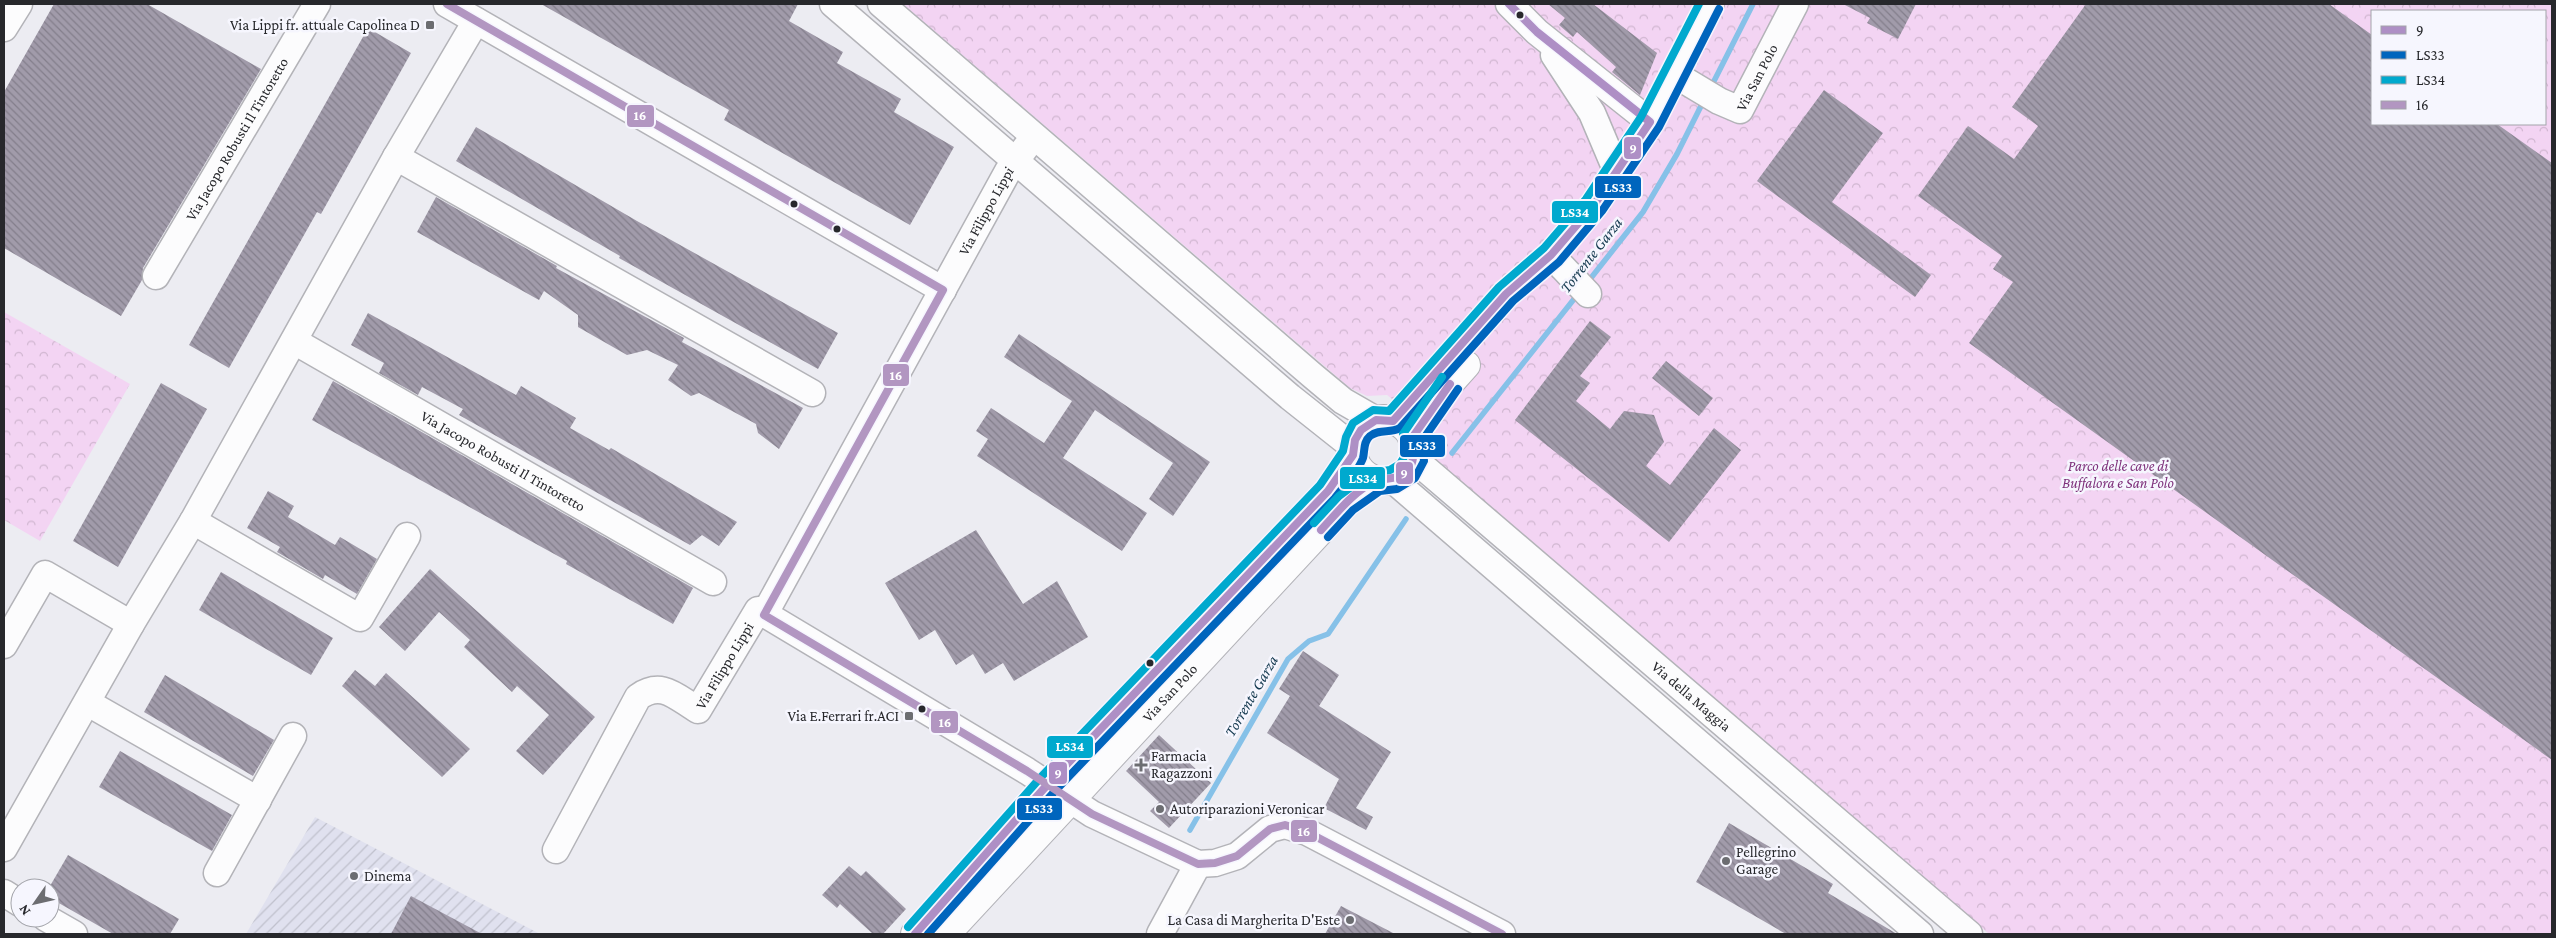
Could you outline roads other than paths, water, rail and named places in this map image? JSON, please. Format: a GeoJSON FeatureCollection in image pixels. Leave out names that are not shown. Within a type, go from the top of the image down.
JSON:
{"type":"FeatureCollection","features":[{"type":"Feature","properties":{"kind":"main road","name":"Via San Polo"},"geometry":{"type":"LineString","coordinates":[[1399,434],[1449,384],[1518,305],[1551,255],[1594,206],[1650,122],[1684,81],[1710,4]]}},
{"type":"Feature","properties":{"kind":"main road","name":"Via San Polo"},"geometry":{"type":"LineString","coordinates":[[916,934],[1048,784],[1328,491],[1353,451],[1361,430],[1399,434]]}},
{"type":"Feature","properties":{"kind":"main road","name":"Via San Polo"},"geometry":{"type":"LineString","coordinates":[[946,934],[1346,503],[1385,480],[1407,471],[1399,434]]}},
{"type":"Feature","properties":{"kind":"main road"},"geometry":{"type":"LineString","coordinates":[[1353,451],[1358,467],[1365,475],[1385,480]]}},
{"type":"Feature","properties":{"kind":"street"},"geometry":{"type":"LineString","coordinates":[[4,28],[19,4]]}},
{"type":"Feature","properties":{"kind":"street","name":"Via Jacopo Robusti Il Tintoretto"},"geometry":{"type":"LineString","coordinates":[[156,276],[317,4]]}},
{"type":"Feature","properties":{"kind":"street"},"geometry":{"type":"LineString","coordinates":[[447,4],[943,290]]}},
{"type":"Feature","properties":{"kind":"street"},"geometry":{"type":"LineString","coordinates":[[833,4],[1353,451]]}},
{"type":"Feature","properties":{"kind":"street","name":"Via della Maggia"},"geometry":{"type":"LineString","coordinates":[[882,4],[1313,376],[1343,400],[1399,434],[1969,934]]}},
{"type":"Feature","properties":{"kind":"street"},"geometry":{"type":"LineString","coordinates":[[1510,4],[1537,32],[1650,122]]}},
{"type":"Feature","properties":{"kind":"street","name":"Via San Polo"},"geometry":{"type":"LineString","coordinates":[[1684,81],[1718,101],[1740,110],[1795,4]]}},
{"type":"Feature","properties":{"kind":"street"},"geometry":{"type":"LineString","coordinates":[[4,848],[88,703],[131,624],[194,521],[396,157],[476,21]]}},
{"type":"Feature","properties":{"kind":"street"},"geometry":{"type":"LineString","coordinates":[[1537,32],[1592,113],[1617,172]]}},
{"type":"Feature","properties":{"kind":"street","name":"Via Filippo Lippi"},"geometry":{"type":"LineString","coordinates":[[556,850],[638,697],[649,689],[661,688],[698,710],[758,610],[764,614],[1014,159],[1035,137]]}},
{"type":"Feature","properties":{"kind":"street"},"geometry":{"type":"LineString","coordinates":[[396,157],[812,393]]}},
{"type":"Feature","properties":{"kind":"street"},"geometry":{"type":"LineString","coordinates":[[1551,255],[1580,287]]}},
{"type":"Feature","properties":{"kind":"street","name":"Via Jacopo Robusti Il Tintoretto"},"geometry":{"type":"LineString","coordinates":[[294,341],[713,582]]}},
{"type":"Feature","properties":{"kind":"street","name":"Via della Maggia"},"geometry":{"type":"LineString","coordinates":[[1385,480],[1920,934]]}},
{"type":"Feature","properties":{"kind":"street"},"geometry":{"type":"LineString","coordinates":[[194,521],[360,618],[407,536]]}},
{"type":"Feature","properties":{"kind":"street"},"geometry":{"type":"LineString","coordinates":[[4,645],[44,574],[131,624]]}},
{"type":"Feature","properties":{"kind":"street"},"geometry":{"type":"LineString","coordinates":[[764,614],[1048,784],[1092,814],[1198,864],[1215,863],[1237,856],[1270,829],[1285,824],[1307,832],[1502,934]]}},
{"type":"Feature","properties":{"kind":"street"},"geometry":{"type":"LineString","coordinates":[[88,703],[258,800]]}},
{"type":"Feature","properties":{"kind":"street"},"geometry":{"type":"LineString","coordinates":[[217,872],[293,736]]}},
{"type":"Feature","properties":{"kind":"street"},"geometry":{"type":"LineString","coordinates":[[1160,934],[1198,864]]}},
{"type":"Feature","properties":{"kind":"street"},"geometry":{"type":"LineString","coordinates":[[60,926],[74,934]]}},
{"type":"Feature","properties":{"kind":"waterway","name":"Torrente Garza"},"geometry":{"type":"LineString","coordinates":[[1711,87],[1753,4]]}},
{"type":"Feature","properties":{"kind":"waterway","name":"Torrente Garza"},"geometry":{"type":"LineString","coordinates":[[1587,283],[1643,212],[1677,154],[1704,100]]}},
{"type":"Feature","properties":{"kind":"waterway","name":"Torrente Garza"},"geometry":{"type":"LineString","coordinates":[[1452,453],[1578,294]]}},
{"type":"Feature","properties":{"kind":"waterway","name":"Torrente Garza"},"geometry":{"type":"LineString","coordinates":[[1190,830],[1288,659],[1309,641],[1328,634],[1406,519]]}},
{"type":"Feature","properties":{"kind":"place","name":"Via Lippi fr. attuale Capolinea D"},"geometry":{"type":"Point","coordinates":[430,25]}},
{"type":"Feature","properties":{"kind":"place","name":"Via E.Ferrari fr.ACI"},"geometry":{"type":"Point","coordinates":[909,716]}},
{"type":"Feature","properties":{"kind":"place","name":"Farmacia Ragazzoni"},"geometry":{"type":"Point","coordinates":[1141,765]}},
{"type":"Feature","properties":{"kind":"place","name":"Autoriparazioni Veronicar"},"geometry":{"type":"Point","coordinates":[1160,809]}},
{"type":"Feature","properties":{"kind":"place","name":"Pellegrino Garage"},"geometry":{"type":"Point","coordinates":[1726,861]}},
{"type":"Feature","properties":{"kind":"place","name":"Dinema"},"geometry":{"type":"Point","coordinates":[354,876]}},
{"type":"Feature","properties":{"kind":"place","name":"La Casa di Margherita D'Este"},"geometry":{"type":"Point","coordinates":[1350,920]}},
{"type":"Feature","properties":{"kind":"park label","name":"Parco delle cave di Buffalora e San Polo"},"geometry":{"type":"Point","coordinates":[2118,474]}}]}
